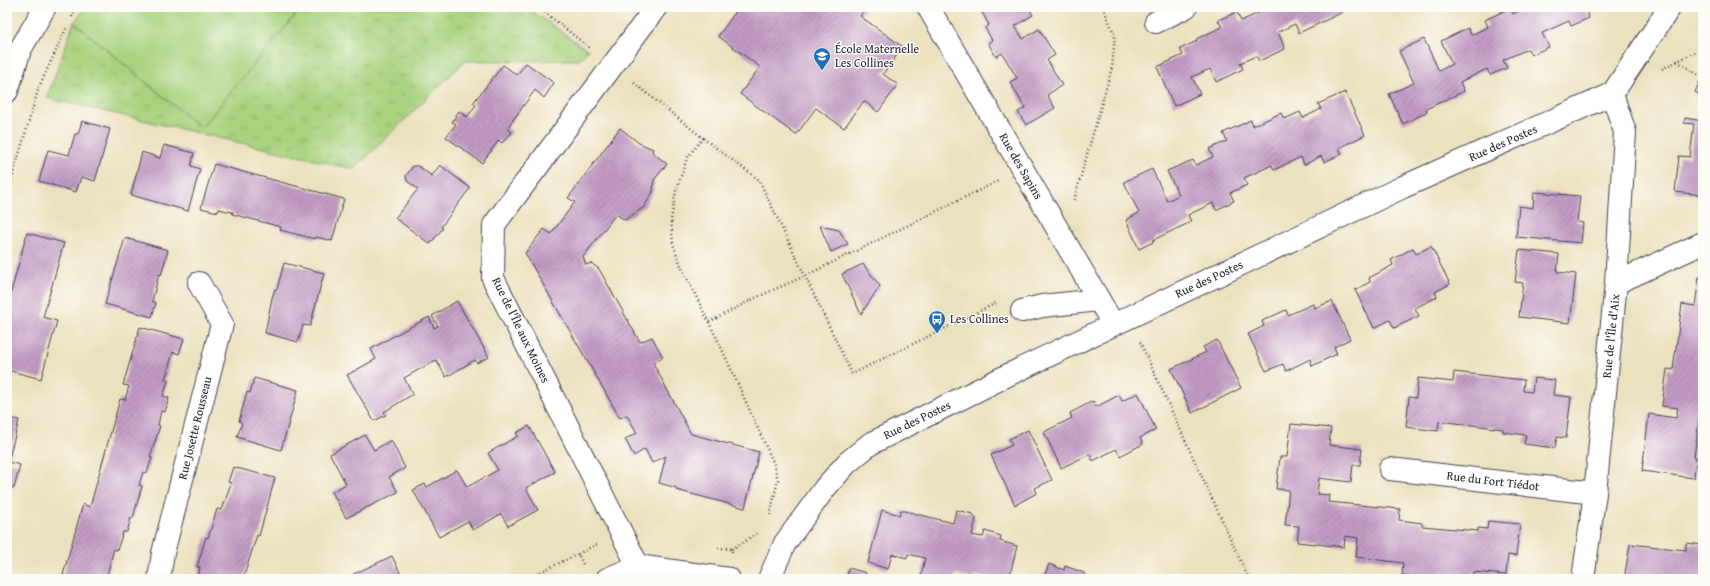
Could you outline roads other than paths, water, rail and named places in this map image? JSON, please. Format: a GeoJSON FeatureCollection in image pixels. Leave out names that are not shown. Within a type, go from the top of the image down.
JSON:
{"type":"FeatureCollection","features":[{"type":"Feature","properties":{"kind":"street"},"geometry":{"type":"LineString","coordinates":[[7,91],[20,50],[45,7]]}},
{"type":"Feature","properties":{"kind":"street","name":"Rue de l'Île aux Moines"},"geometry":{"type":"LineString","coordinates":[[638,566],[493,278],[494,226],[656,7]]}},
{"type":"Feature","properties":{"kind":"street","name":"Rue des Sapins"},"geometry":{"type":"LineString","coordinates":[[928,7],[1099,300],[1121,321]]}},
{"type":"Feature","properties":{"kind":"street"},"geometry":{"type":"LineString","coordinates":[[1156,22],[1186,7]]}},
{"type":"Feature","properties":{"kind":"street"},"geometry":{"type":"LineString","coordinates":[[1612,94],[1670,7]]}},
{"type":"Feature","properties":{"kind":"street","name":"Rue de l'Île d'Aix"},"geometry":{"type":"LineString","coordinates":[[1583,579],[1595,493],[1616,283],[1625,132],[1612,94]]}},
{"type":"Feature","properties":{"kind":"street","name":"Rue des Postes"},"geometry":{"type":"LineString","coordinates":[[768,579],[785,543],[825,488],[847,463],[870,444],[1121,321],[1403,187],[1612,94]]}},
{"type":"Feature","properties":{"kind":"street"},"geometry":{"type":"LineString","coordinates":[[1616,283],[1703,243]]}},
{"type":"Feature","properties":{"kind":"street","name":"Rue Josette Rousseau"},"geometry":{"type":"LineString","coordinates":[[159,579],[163,553],[222,324],[199,283]]}},
{"type":"Feature","properties":{"kind":"street"},"geometry":{"type":"LineString","coordinates":[[1022,311],[1042,306],[1099,300]]}},
{"type":"Feature","properties":{"kind":"street","name":"Rue du Fort Tiédot"},"geometry":{"type":"LineString","coordinates":[[1390,469],[1595,493]]}},
{"type":"Feature","properties":{"kind":"street"},"geometry":{"type":"LineString","coordinates":[[597,576],[638,566],[729,579]]}},
{"type":"Feature","properties":{"kind":"place","name":"École Maternelle Les Collines"},"geometry":{"type":"Point","coordinates":[822,71]}},
{"type":"Feature","properties":{"kind":"place","name":"Les Collines"},"geometry":{"type":"Point","coordinates":[937,334]}}]}
